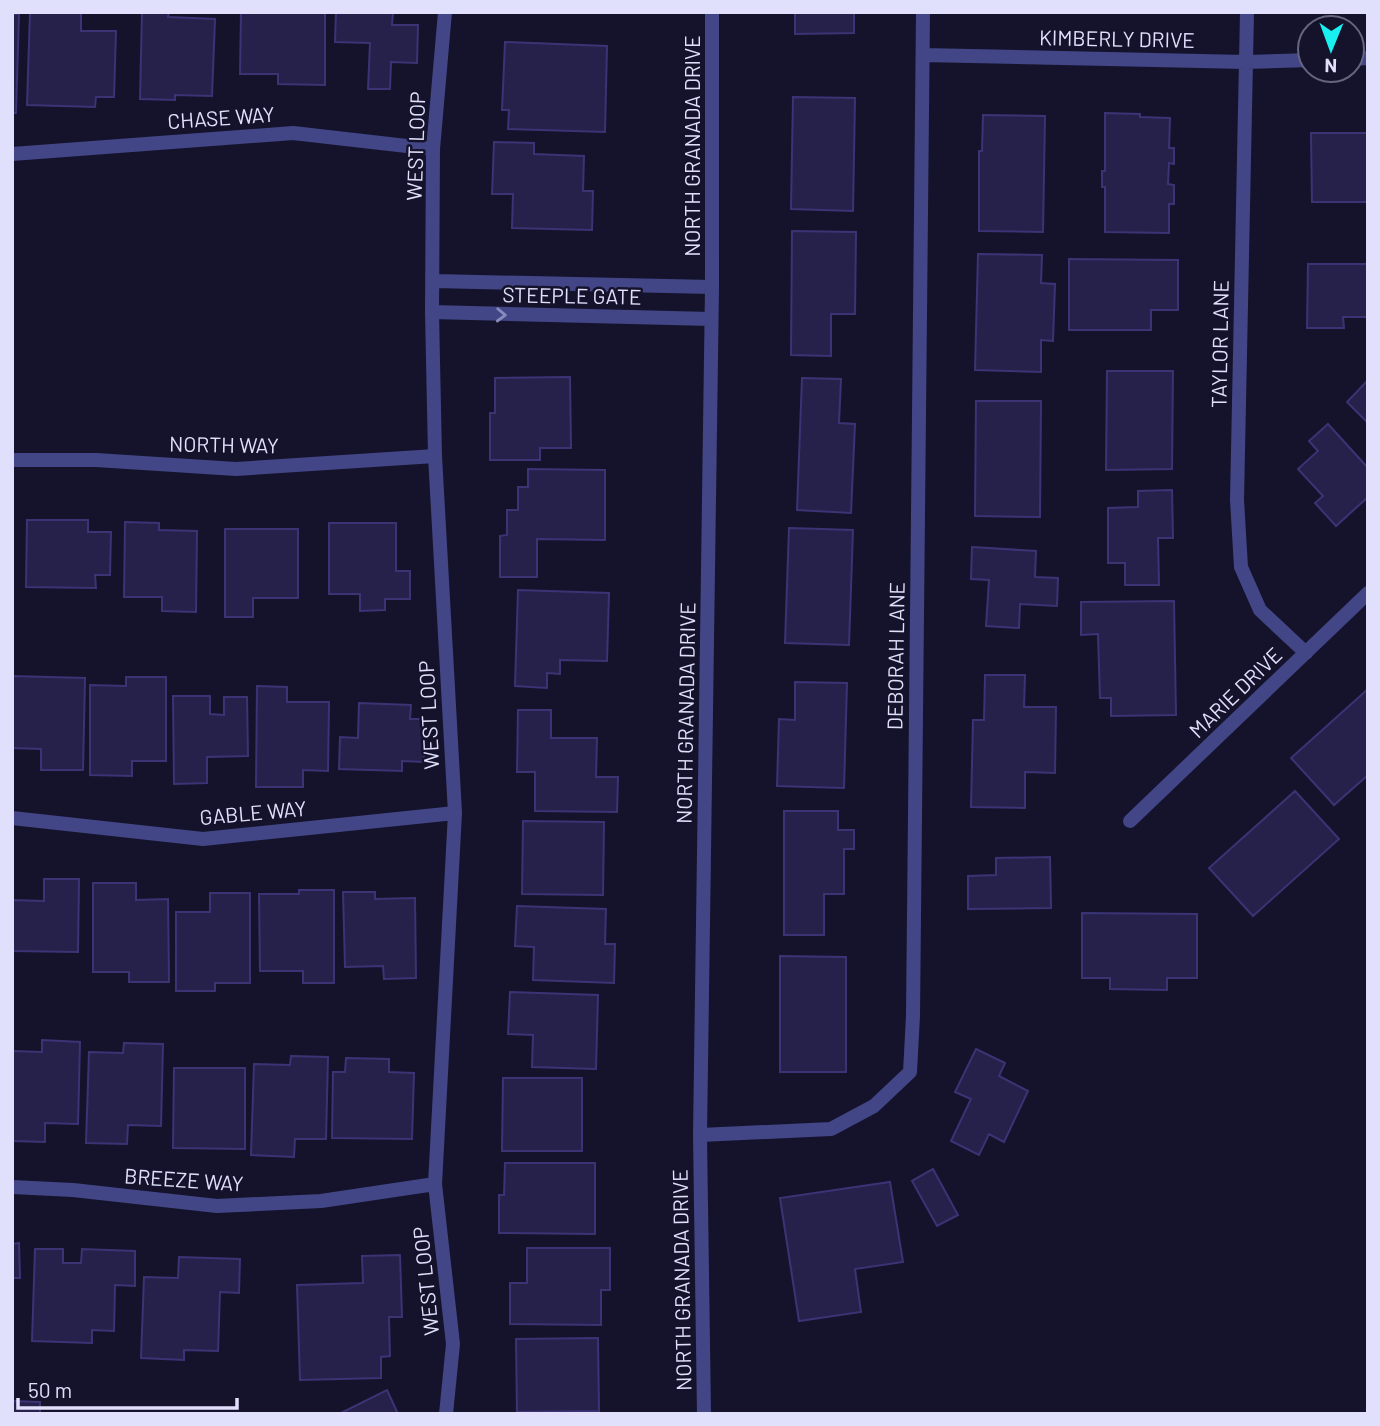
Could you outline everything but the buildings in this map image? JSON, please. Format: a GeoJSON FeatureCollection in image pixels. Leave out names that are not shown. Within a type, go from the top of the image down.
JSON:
{"type":"FeatureCollection","features":[{"type":"Feature","properties":{"kind":"street","name":"WEST LOOP"},"geometry":{"type":"LineString","coordinates":[[445,12],[433,149],[432,312],[435,456],[455,813],[435,1184],[453,1344],[446,1414]]}},
{"type":"Feature","properties":{"kind":"street","name":"NORTH GRANADA DRIVE"},"geometry":{"type":"LineString","coordinates":[[704,1414],[700,1135],[712,287],[712,12]]}},
{"type":"Feature","properties":{"kind":"street","name":"DEBORAH LANE"},"geometry":{"type":"LineString","coordinates":[[700,1135],[831,1129],[874,1105],[910,1072],[913,1016],[923,12]]}},
{"type":"Feature","properties":{"kind":"street","name":"TAYLOR LANE"},"geometry":{"type":"LineString","coordinates":[[1247,12],[1237,500],[1241,567],[1260,610],[1306,653]]}},
{"type":"Feature","properties":{"kind":"street","name":"KIMBERLY DRIVE"},"geometry":{"type":"LineString","coordinates":[[923,55],[1246,62],[1296,60]]}},
{"type":"Feature","properties":{"kind":"street","name":"CHASE WAY"},"geometry":{"type":"LineString","coordinates":[[12,154],[293,133],[433,149]]}},
{"type":"Feature","properties":{"kind":"street","name":"STEEPLE GATE"},"geometry":{"type":"LineString","coordinates":[[434,281],[712,287]]}},
{"type":"Feature","properties":{"kind":"street","name":"STEEPLE GATE"},"geometry":{"type":"LineString","coordinates":[[432,312],[711,318]]}},
{"type":"Feature","properties":{"kind":"street","name":"NORTH WAY"},"geometry":{"type":"LineString","coordinates":[[12,460],[96,460],[236,469],[435,456]]}},
{"type":"Feature","properties":{"kind":"street","name":"MARIE DRIVE"},"geometry":{"type":"LineString","coordinates":[[1130,821],[1368,593]]}},
{"type":"Feature","properties":{"kind":"street","name":"GABLE WAY"},"geometry":{"type":"LineString","coordinates":[[12,818],[203,839],[455,813]]}},
{"type":"Feature","properties":{"kind":"street","name":"BREEZE WAY"},"geometry":{"type":"LineString","coordinates":[[12,1187],[73,1190],[217,1206],[321,1202],[435,1184]]}}]}
